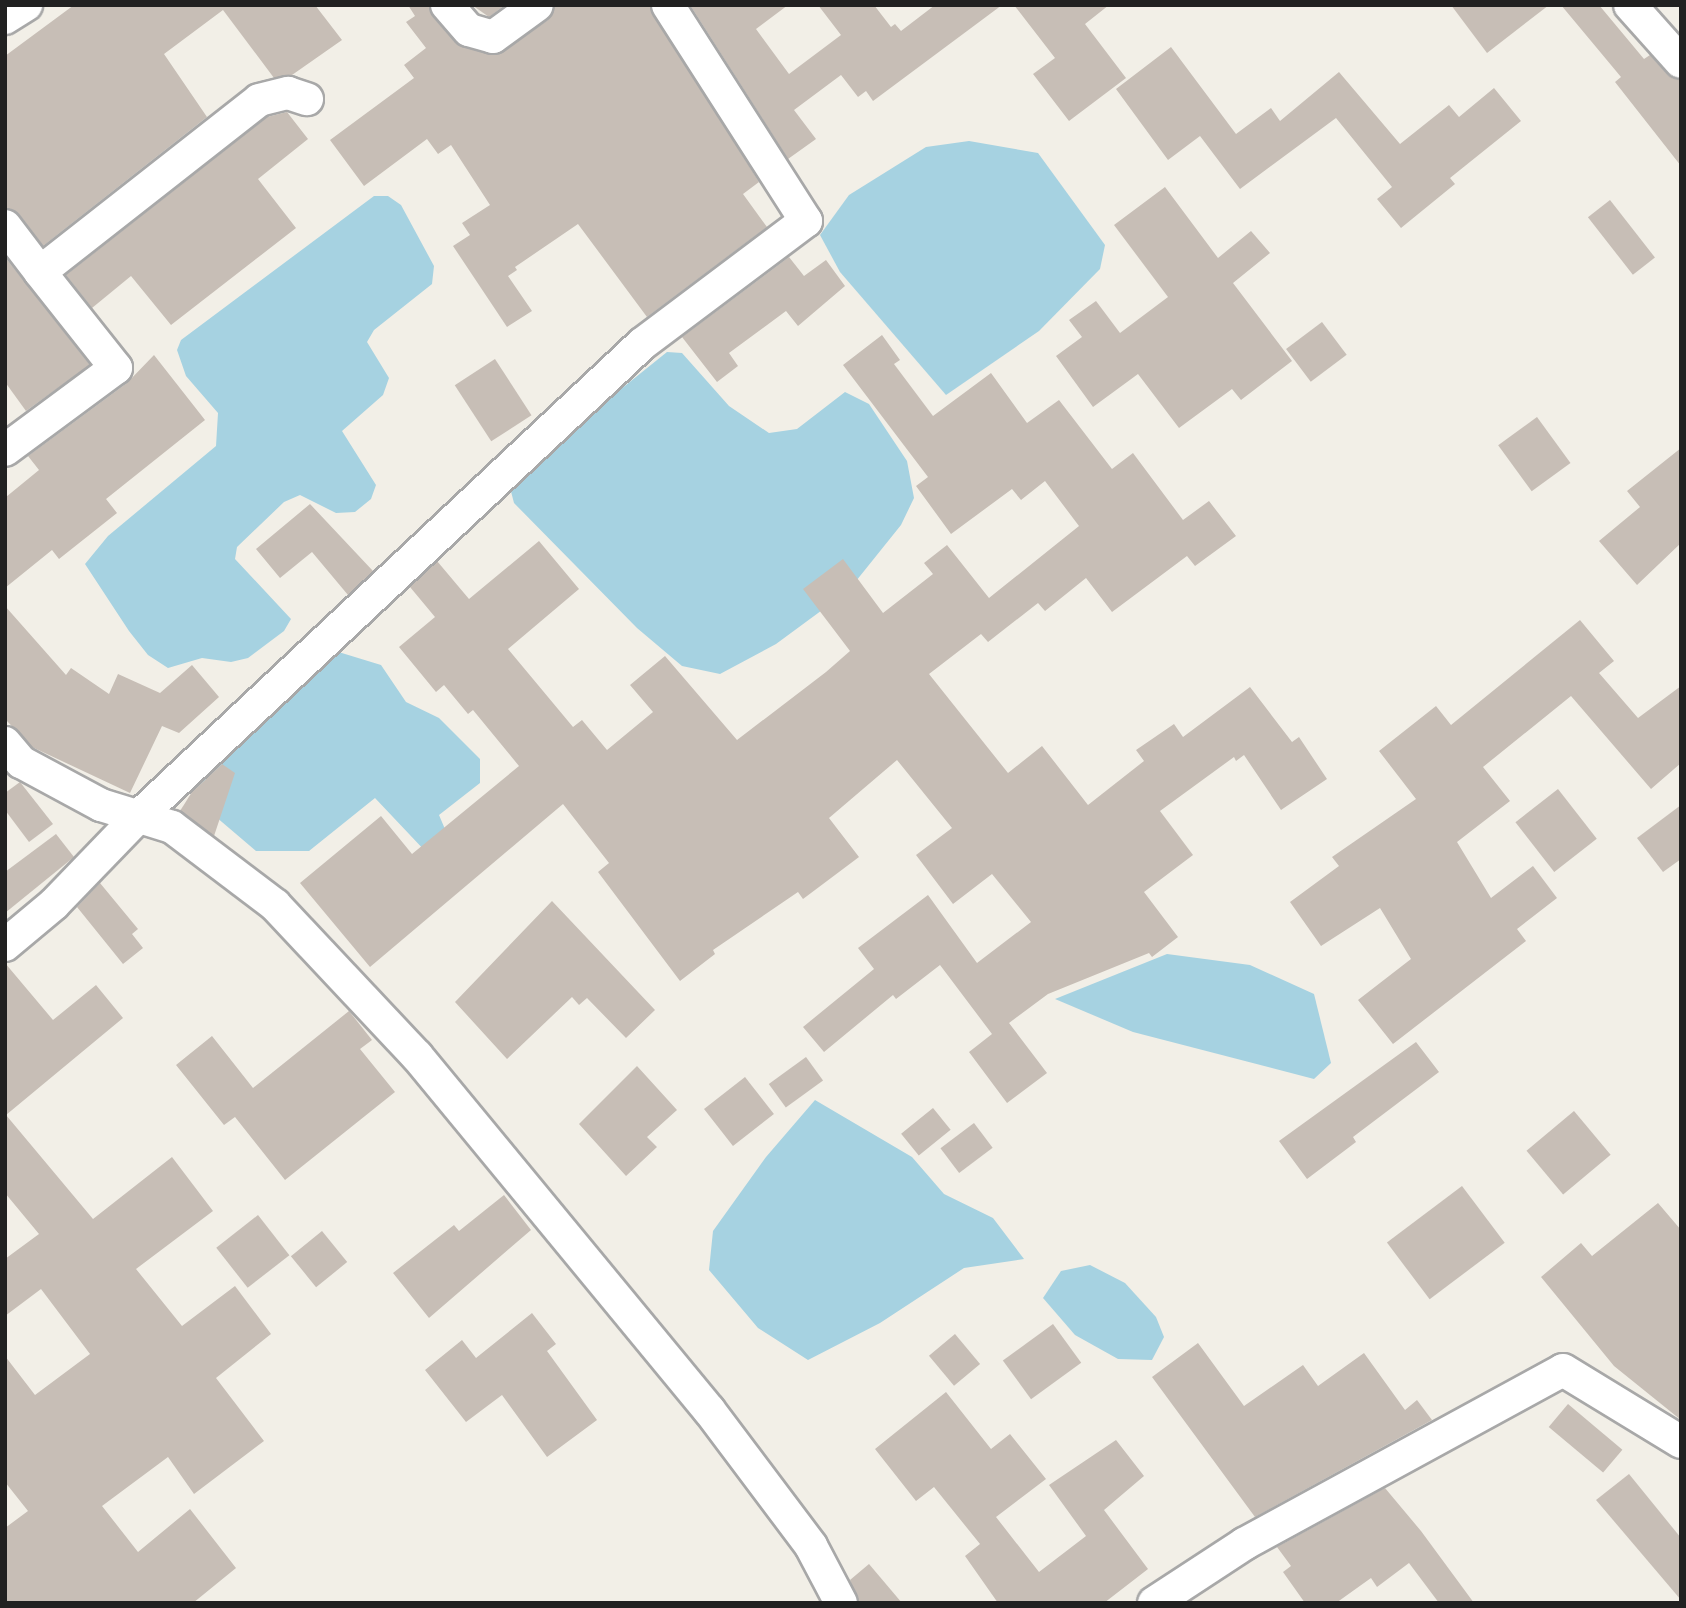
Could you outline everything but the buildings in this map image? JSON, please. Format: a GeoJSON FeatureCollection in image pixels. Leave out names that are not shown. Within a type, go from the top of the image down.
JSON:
{"type":"FeatureCollection","features":[{"type":"Feature","properties":{"kind":"street"},"geometry":{"type":"LineString","coordinates":[[5,18],[26,5]]}},
{"type":"Feature","properties":{"kind":"street"},"geometry":{"type":"LineString","coordinates":[[447,5],[470,30],[493,37],[537,5]]}},
{"type":"Feature","properties":{"kind":"street"},"geometry":{"type":"LineString","coordinates":[[5,945],[54,904],[138,817],[642,344],[806,221],[668,5]]}},
{"type":"Feature","properties":{"kind":"street"},"geometry":{"type":"LineString","coordinates":[[1630,5],[1681,61]]}},
{"type":"Feature","properties":{"kind":"street"},"geometry":{"type":"LineString","coordinates":[[40,272],[259,100],[288,93],[307,99]]}},
{"type":"Feature","properties":{"kind":"street"},"geometry":{"type":"LineString","coordinates":[[5,226],[116,368],[5,450]]}},
{"type":"Feature","properties":{"kind":"street"},"geometry":{"type":"LineString","coordinates":[[5,743],[21,762],[101,805],[172,827],[275,905],[417,1056],[709,1410],[811,1546],[841,1603]]}},
{"type":"Feature","properties":{"kind":"street"},"geometry":{"type":"LineString","coordinates":[[1154,1603],[1244,1544],[1563,1370],[1681,1442]]}},
{"type":"Feature","properties":{"kind":"water"},"geometry":{"type":"Polygon","coordinates":[[[969,141],[1038,153],[1105,245],[1100,269],[1039,331],[946,395],[840,272],[820,235],[849,195],[926,147],[969,141]]]}},
{"type":"Feature","properties":{"kind":"water"},"geometry":{"type":"Polygon","coordinates":[[[374,196],[388,196],[401,205],[434,266],[432,284],[374,330],[367,342],[389,378],[383,395],[342,431],[376,485],[371,499],[355,512],[336,513],[300,495],[284,502],[237,547],[235,559],[291,619],[284,631],[248,658],[231,662],[202,658],[168,668],[148,655],[85,564],[108,536],[216,446],[218,413],[186,376],[177,350],[181,340],[374,196]]]}},
{"type":"Feature","properties":{"kind":"water"},"geometry":{"type":"Polygon","coordinates":[[[667,352],[682,353],[729,406],[769,433],[797,429],[845,392],[869,404],[907,461],[914,498],[901,525],[848,591],[776,644],[720,674],[682,666],[637,628],[514,503],[508,480],[667,352]]]}},
{"type":"Feature","properties":{"kind":"water"},"geometry":{"type":"Polygon","coordinates":[[[332,650],[381,665],[406,702],[439,718],[480,759],[480,783],[439,815],[456,855],[427,853],[375,798],[309,851],[256,851],[202,805],[195,781],[332,650]]]}},
{"type":"Feature","properties":{"kind":"water"},"geometry":{"type":"Polygon","coordinates":[[[1167,954],[1250,965],[1314,994],[1331,1063],[1314,1079],[1133,1032],[1055,999],[1167,954]]]}},
{"type":"Feature","properties":{"kind":"water"},"geometry":{"type":"Polygon","coordinates":[[[815,1100],[912,1157],[944,1194],[993,1218],[1024,1259],[964,1268],[880,1323],[808,1360],[758,1328],[709,1270],[713,1231],[766,1157],[815,1100]]]}},
{"type":"Feature","properties":{"kind":"water"},"geometry":{"type":"Polygon","coordinates":[[[1090,1265],[1125,1283],[1156,1317],[1164,1337],[1152,1360],[1118,1359],[1075,1335],[1043,1298],[1061,1271],[1090,1265]]]}}]}
